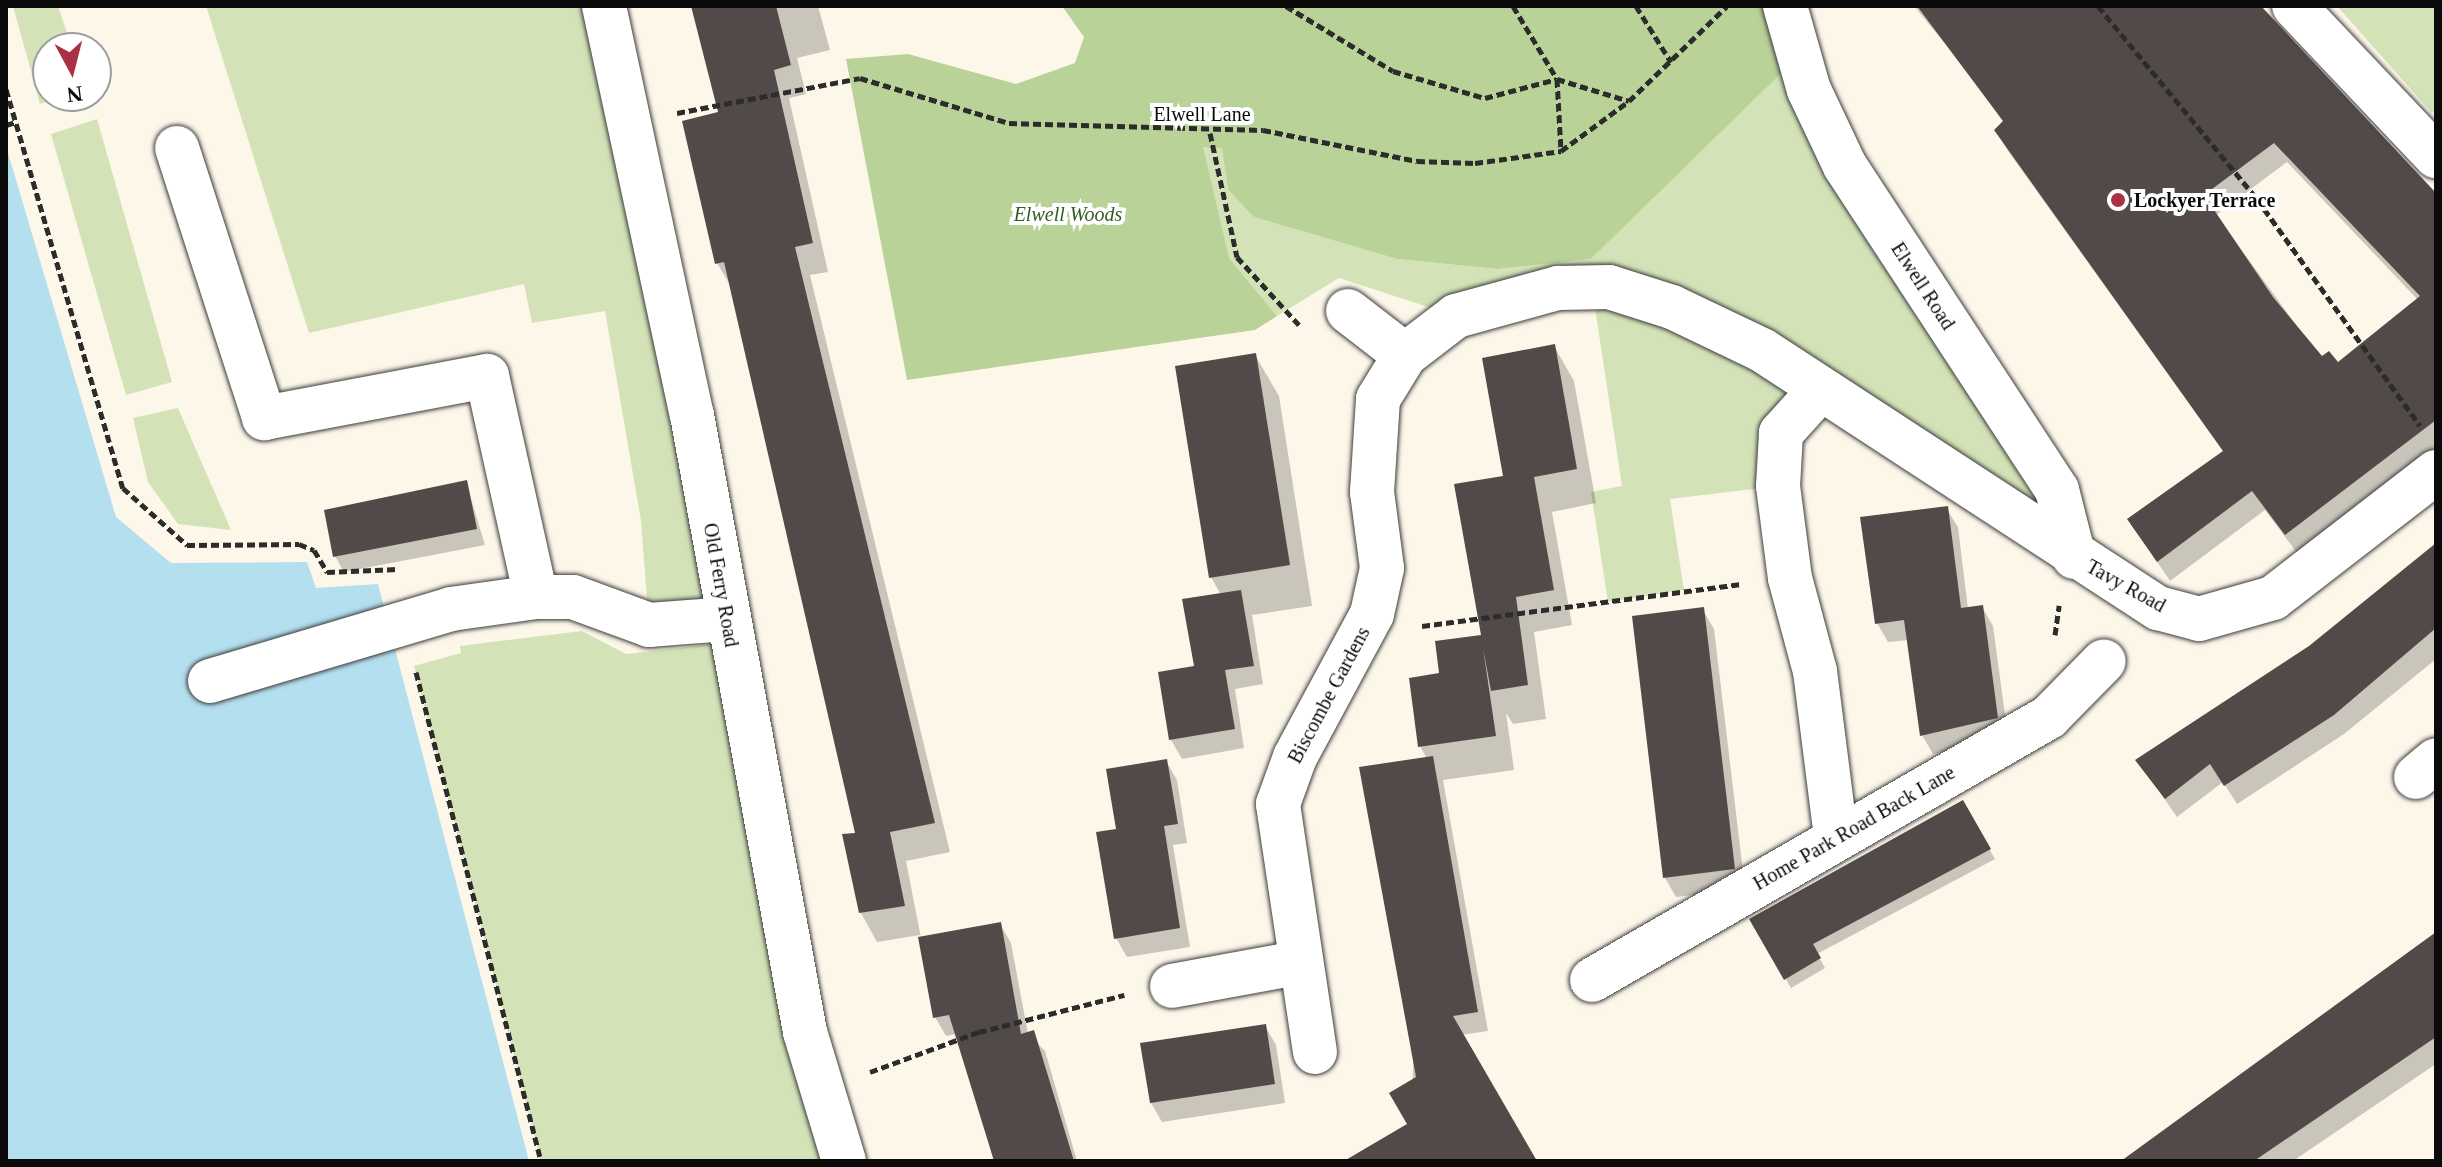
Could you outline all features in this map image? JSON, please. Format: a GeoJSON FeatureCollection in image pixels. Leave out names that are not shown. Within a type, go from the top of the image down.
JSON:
{"type":"FeatureCollection","features":[{"type":"Feature","properties":{"kind":"street","name":"Old Ferry Road"},"geometry":{"type":"LineString","coordinates":[[604,6],[809,1047],[844,1161]]}},
{"type":"Feature","properties":{"kind":"street","name":"Elwell Road"},"geometry":{"type":"LineString","coordinates":[[1785,6],[1809,90],[1845,166],[2057,490],[2074,557]]}},
{"type":"Feature","properties":{"kind":"street"},"geometry":{"type":"LineString","coordinates":[[2294,6],[2436,156]]}},
{"type":"Feature","properties":{"kind":"street"},"geometry":{"type":"LineString","coordinates":[[177,148],[264,418],[487,376],[536,597]]}},
{"type":"Feature","properties":{"kind":"street","name":"Biscombe Gardens"},"geometry":{"type":"LineString","coordinates":[[1315,1052],[1297,963],[1278,804],[1361,634],[1382,568],[1372,492],[1378,399],[1405,355],[1456,316],[1507,298],[1609,287],[1762,350],[1819,391]]}},
{"type":"Feature","properties":{"kind":"street"},"geometry":{"type":"LineString","coordinates":[[1348,311],[1405,355]]}},
{"type":"Feature","properties":{"kind":"street","name":"Tavy Road"},"geometry":{"type":"LineString","coordinates":[[1819,391],[2158,608],[2199,619],[2240,613],[2273,598],[2432,455]]}},
{"type":"Feature","properties":{"kind":"street"},"geometry":{"type":"LineString","coordinates":[[1819,391],[1781,433],[1778,486],[1790,578],[1815,671],[1836,838]]}},
{"type":"Feature","properties":{"kind":"street"},"geometry":{"type":"LineString","coordinates":[[210,681],[451,609],[536,597],[573,597],[649,625],[727,619]]}},
{"type":"Feature","properties":{"kind":"street","name":"Home Park Road Back Lane"},"geometry":{"type":"LineString","coordinates":[[1592,980],[2049,717],[2104,661]]}},
{"type":"Feature","properties":{"kind":"street"},"geometry":{"type":"LineString","coordinates":[[1172,986],[1297,963]]}},
{"type":"Feature","properties":{"kind":"path"},"geometry":{"type":"LineString","coordinates":[[1286,6],[1393,71],[1485,98],[1557,79],[1629,101]]}},
{"type":"Feature","properties":{"kind":"path"},"geometry":{"type":"LineString","coordinates":[[1513,6],[1557,79],[1561,151]]}},
{"type":"Feature","properties":{"kind":"path"},"geometry":{"type":"LineString","coordinates":[[1636,6],[1671,62]]}},
{"type":"Feature","properties":{"kind":"path","name":"Elwell Lane"},"geometry":{"type":"LineString","coordinates":[[629,123],[860,78],[1009,123],[1210,133],[1263,130],[1417,161],[1475,163],[1561,151],[1629,101],[1727,6]]}},
{"type":"Feature","properties":{"kind":"path"},"geometry":{"type":"LineString","coordinates":[[2098,6],[2257,199],[2432,455]]}},
{"type":"Feature","properties":{"kind":"path"},"geometry":{"type":"LineString","coordinates":[[6,125],[16,122]]}},
{"type":"Feature","properties":{"kind":"path"},"geometry":{"type":"LineString","coordinates":[[1210,133],[1237,257],[1305,331]]}},
{"type":"Feature","properties":{"kind":"path"},"geometry":{"type":"LineString","coordinates":[[1361,634],[1684,590]]}},
{"type":"Feature","properties":{"kind":"path"},"geometry":{"type":"LineString","coordinates":[[919,1053],[1092,1001]]}},
{"type":"Feature","properties":{"kind":"green space"},"geometry":{"type":"Polygon","coordinates":[[[13,6],[58,6],[67,32],[32,32],[32,75],[13,6]]]}},
{"type":"Feature","properties":{"kind":"green space"},"geometry":{"type":"Polygon","coordinates":[[[206,6],[604,6],[727,619],[649,625],[641,521],[605,311],[532,323],[524,284],[309,333],[206,6]]]}},
{"type":"Feature","properties":{"kind":"green space","name":"Elwell Woods"},"geometry":{"type":"Polygon","coordinates":[[[1062,6],[1785,6],[1798,57],[1591,259],[1497,269],[1397,259],[1254,217],[1228,190],[1222,148],[1203,147],[1229,258],[1277,316],[1255,330],[907,380],[846,59],[908,54],[1016,84],[1075,63],[1084,37],[1062,6]]]}},
{"type":"Feature","properties":{"kind":"green space"},"geometry":{"type":"Polygon","coordinates":[[[2337,6],[2436,6],[2436,110],[2432,113],[2337,6]]]}},
{"type":"Feature","properties":{"kind":"green space"},"geometry":{"type":"Polygon","coordinates":[[[1798,57],[2074,557],[1819,391],[1778,486],[1670,499],[1684,590],[1608,602],[1591,492],[1622,486],[1592,288],[1456,316],[1339,278],[1277,316],[1229,258],[1208,188],[1202,147],[1222,147],[1228,190],[1254,217],[1397,259],[1497,269],[1591,259],[1798,57]]]}},
{"type":"Feature","properties":{"kind":"green space"},"geometry":{"type":"Polygon","coordinates":[[[97,119],[172,382],[126,395],[51,134],[97,119]]]}},
{"type":"Feature","properties":{"kind":"green space"},"geometry":{"type":"Polygon","coordinates":[[[178,408],[231,530],[178,524],[148,482],[133,418],[178,408]]]}},
{"type":"Feature","properties":{"kind":"green space"},"geometry":{"type":"Polygon","coordinates":[[[582,631],[626,654],[731,642],[844,1161],[541,1161],[414,666],[461,653],[460,646],[582,631]]]}},
{"type":"Feature","properties":{"kind":"water"},"geometry":{"type":"Polygon","coordinates":[[[6,146],[116,517],[171,563],[307,562],[316,588],[378,584],[529,1161],[6,1161],[6,146]]]}},
{"type":"Feature","properties":{"kind":"building"},"geometry":{"type":"Polygon","coordinates":[[[691,6],[776,6],[791,65],[774,70],[813,243],[795,247],[935,823],[890,832],[905,906],[859,913],[842,834],[855,833],[724,262],[715,264],[682,121],[718,112],[691,6]]]}},
{"type":"Feature","properties":{"kind":"building"},"geometry":{"type":"Polygon","coordinates":[[[1917,6],[2261,6],[2436,193],[2436,420],[2285,535],[2252,491],[2157,562],[2127,519],[2223,451],[1994,130],[2003,121],[1917,6]],[[2274,143],[2204,195],[2273,297],[2322,356],[2329,351],[2338,362],[2420,296],[2274,143]]]}},
{"type":"Feature","properties":{"kind":"building"},"geometry":{"type":"Polygon","coordinates":[[[1555,344],[1577,469],[1534,477],[1554,590],[1516,597],[1528,685],[1491,691],[1483,648],[1496,736],[1418,747],[1409,678],[1439,673],[1435,641],[1481,635],[1454,484],[1503,476],[1482,358],[1555,344]]]}},
{"type":"Feature","properties":{"kind":"building"},"geometry":{"type":"Polygon","coordinates":[[[1256,353],[1290,565],[1209,578],[1175,366],[1256,353]]]}},
{"type":"Feature","properties":{"kind":"building"},"geometry":{"type":"Polygon","coordinates":[[[467,480],[477,529],[333,557],[324,510],[467,480]]]}},
{"type":"Feature","properties":{"kind":"building"},"geometry":{"type":"Polygon","coordinates":[[[1948,506],[1961,608],[1983,605],[1998,718],[1920,736],[1904,620],[1875,624],[1860,517],[1948,506]]]}},
{"type":"Feature","properties":{"kind":"building"},"geometry":{"type":"Polygon","coordinates":[[[2436,543],[2436,628],[2334,715],[2224,786],[2210,764],[2165,799],[2135,760],[2309,646],[2436,543]]]}},
{"type":"Feature","properties":{"kind":"building"},"geometry":{"type":"Polygon","coordinates":[[[1241,590],[1254,666],[1225,670],[1235,729],[1169,740],[1158,672],[1194,666],[1182,599],[1241,590]]]}},
{"type":"Feature","properties":{"kind":"building"},"geometry":{"type":"Polygon","coordinates":[[[1704,607],[1735,869],[1663,878],[1632,616],[1704,607]]]}},
{"type":"Feature","properties":{"kind":"building"},"geometry":{"type":"Polygon","coordinates":[[[1433,756],[1478,1012],[1453,1016],[1537,1161],[1344,1161],[1407,1124],[1389,1093],[1416,1077],[1359,767],[1433,756]]]}},
{"type":"Feature","properties":{"kind":"building"},"geometry":{"type":"Polygon","coordinates":[[[1167,759],[1178,824],[1164,826],[1180,928],[1114,939],[1096,832],[1116,829],[1106,769],[1167,759]]]}},
{"type":"Feature","properties":{"kind":"building"},"geometry":{"type":"Polygon","coordinates":[[[1963,800],[1991,849],[1813,944],[1821,958],[1784,980],[1749,919],[1963,800]]]}},
{"type":"Feature","properties":{"kind":"building"},"geometry":{"type":"Polygon","coordinates":[[[1001,922],[1021,1034],[1034,1030],[1074,1161],[994,1161],[949,1015],[933,1018],[918,937],[1001,922]]]}},
{"type":"Feature","properties":{"kind":"building"},"geometry":{"type":"Polygon","coordinates":[[[2436,932],[2436,1037],[2254,1161],[2121,1161],[2436,932]]]}},
{"type":"Feature","properties":{"kind":"building"},"geometry":{"type":"Polygon","coordinates":[[[1266,1024],[1275,1084],[1150,1103],[1140,1043],[1266,1024]]]}},
{"type":"Feature","properties":{"kind":"place","name":"Lockyer Terrace"},"geometry":{"type":"Point","coordinates":[2118,200]}}]}
